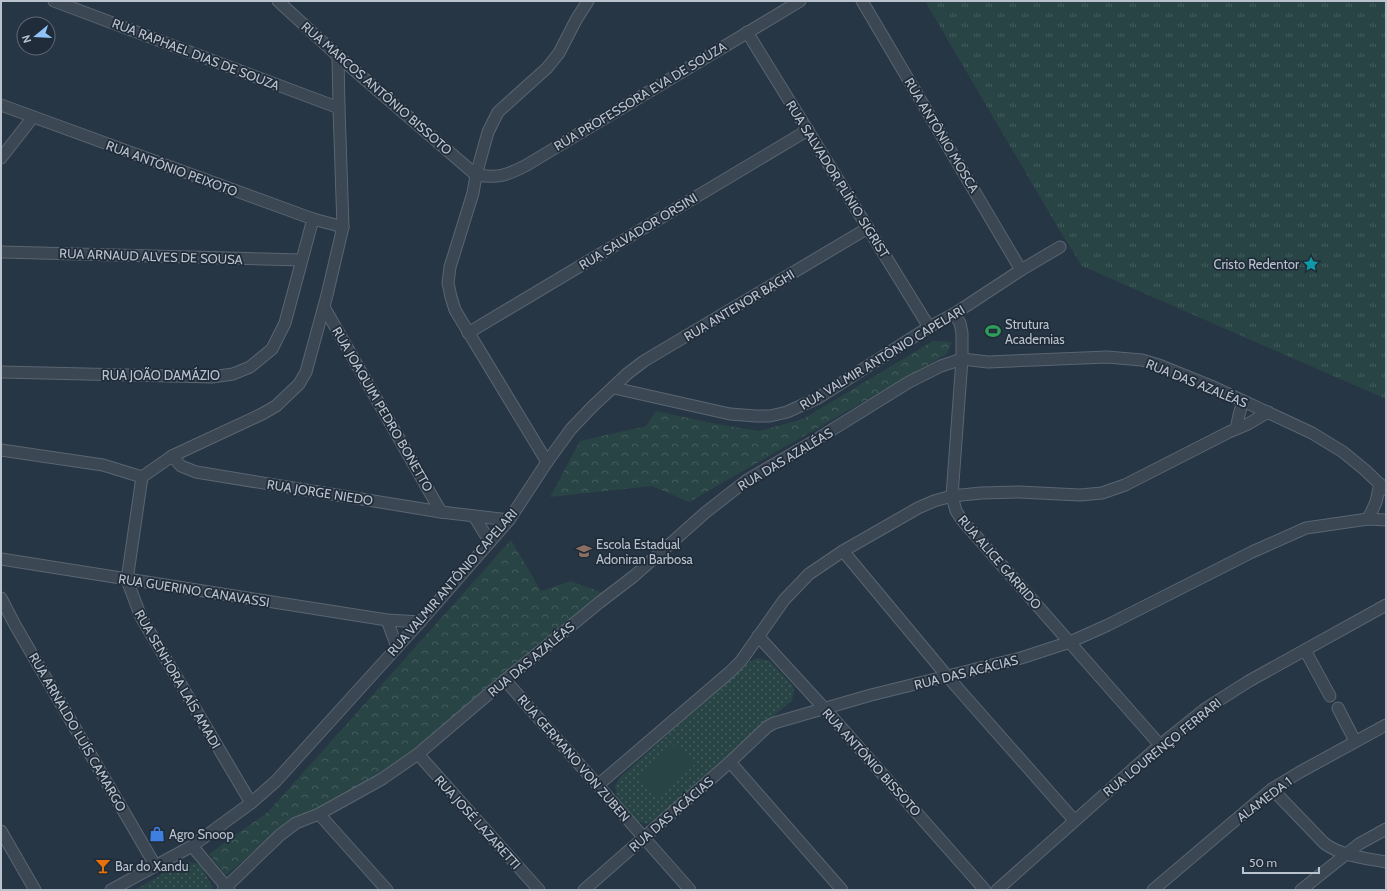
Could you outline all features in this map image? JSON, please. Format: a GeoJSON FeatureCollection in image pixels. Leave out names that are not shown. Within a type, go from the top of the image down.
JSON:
{"type":"FeatureCollection","features":[{"type":"Feature","properties":{"kind":"street","name":"RUA RAPHAEL DIAS DE SOUZA"},"geometry":{"type":"LineString","coordinates":[[54,1],[338,108]]}},
{"type":"Feature","properties":{"kind":"street","name":"RUA MARCOS ANTÔNIO BISSOTO"},"geometry":{"type":"LineString","coordinates":[[278,1],[338,56],[476,175]]}},
{"type":"Feature","properties":{"kind":"street"},"geometry":{"type":"LineString","coordinates":[[547,462],[455,310],[450,297],[448,283],[450,267],[473,192],[476,175],[488,132],[498,112],[547,68],[559,53],[576,20],[588,1]]}},
{"type":"Feature","properties":{"kind":"street","name":"RUA PROFESSORA EVA DE SOUZA"},"geometry":{"type":"LineString","coordinates":[[476,175],[493,178],[510,174],[525,166],[800,1]]}},
{"type":"Feature","properties":{"kind":"street","name":"RUA ANTÔNIO MOSCA"},"geometry":{"type":"LineString","coordinates":[[862,1],[1021,270]]}},
{"type":"Feature","properties":{"kind":"street","name":"RUA SALVADOR PLÍNIO SIGRIST"},"geometry":{"type":"LineString","coordinates":[[747,32],[929,327]]}},
{"type":"Feature","properties":{"kind":"street"},"geometry":{"type":"LineString","coordinates":[[1,450],[103,465],[142,477],[172,456],[276,406],[299,384],[306,372],[324,307],[343,227],[338,108],[338,56]]}},
{"type":"Feature","properties":{"kind":"street","name":"RUA ANTÔNIO PEIXOTO"},"geometry":{"type":"LineString","coordinates":[[1,105],[313,219],[343,227]]}},
{"type":"Feature","properties":{"kind":"street"},"geometry":{"type":"LineString","coordinates":[[1,158],[33,117]]}},
{"type":"Feature","properties":{"kind":"street","name":"RUA SALVADOR ORSINI"},"geometry":{"type":"LineString","coordinates":[[468,333],[808,130]]}},
{"type":"Feature","properties":{"kind":"street","name":"RUA JOÃO DAMÁZIO"},"geometry":{"type":"LineString","coordinates":[[1,372],[195,377],[232,374],[250,368],[272,349],[285,323],[313,219]]}},
{"type":"Feature","properties":{"kind":"street","name":"RUA ANTENOR BAGHI"},"geometry":{"type":"LineString","coordinates":[[614,388],[627,374],[644,361],[868,228]]}},
{"type":"Feature","properties":{"kind":"street","name":"RUA VALMIR ANTÔNIO CAPELARI"},"geometry":{"type":"LineString","coordinates":[[111,890],[192,846],[251,803],[276,781],[420,622],[509,520],[547,462],[571,429],[592,407],[614,388],[730,414],[756,416],[774,415],[792,410],[818,398],[929,327],[954,314],[1021,270],[1060,247]]}},
{"type":"Feature","properties":{"kind":"street","name":"RUA ARNAUD ALVES DE SOUSA"},"geometry":{"type":"LineString","coordinates":[[1,252],[301,260]]}},
{"type":"Feature","properties":{"kind":"street","name":"RUA JOAQUIM PEDRO BONETTO"},"geometry":{"type":"LineString","coordinates":[[324,307],[442,512]]}},
{"type":"Feature","properties":{"kind":"street","name":"RUA ALICE GARRIDO"},"geometry":{"type":"LineString","coordinates":[[954,314],[960,323],[962,333],[962,359],[952,496],[956,511],[962,520],[1160,745]]}},
{"type":"Feature","properties":{"kind":"street","name":"RUA DAS AZALÉAS"},"geometry":{"type":"LineString","coordinates":[[226,889],[280,835],[296,823],[319,814],[382,779],[418,754],[505,680],[634,576],[706,512],[747,480],[910,382],[941,366],[962,359],[988,362],[1107,357],[1142,360],[1159,365],[1243,401],[1312,433],[1343,452],[1383,487]]}},
{"type":"Feature","properties":{"kind":"street"},"geometry":{"type":"LineString","coordinates":[[1236,429],[1238,415],[1243,401]]}},
{"type":"Feature","properties":{"kind":"street"},"geometry":{"type":"LineString","coordinates":[[598,785],[741,661],[784,600],[809,574],[843,551],[918,508],[934,501],[952,496],[981,493],[1019,492],[1080,495],[1102,492],[1125,485],[1248,424],[1268,412]]}},
{"type":"Feature","properties":{"kind":"street","name":"RUA JORGE NIEDO"},"geometry":{"type":"LineString","coordinates":[[172,456],[181,466],[196,472],[442,512],[509,520]]}},
{"type":"Feature","properties":{"kind":"street","name":"RUA SENHORA LAÍS AMADI"},"geometry":{"type":"LineString","coordinates":[[142,477],[127,580],[141,617],[251,803]]}},
{"type":"Feature","properties":{"kind":"street"},"geometry":{"type":"LineString","coordinates":[[1368,518],[1383,487]]}},
{"type":"Feature","properties":{"kind":"street"},"geometry":{"type":"LineString","coordinates":[[474,516],[490,542]]}},
{"type":"Feature","properties":{"kind":"street","name":"RUA DAS ACÁCIAS"},"geometry":{"type":"LineString","coordinates":[[584,890],[774,723],[824,708],[1021,658],[1070,642],[1108,625],[1252,552],[1306,528],[1368,518],[1386,520]]}},
{"type":"Feature","properties":{"kind":"street"},"geometry":{"type":"LineString","coordinates":[[843,551],[947,676],[1074,820]]}},
{"type":"Feature","properties":{"kind":"street","name":"RUA GUERINO CANAVASSI"},"geometry":{"type":"LineString","coordinates":[[1,559],[386,620],[420,622]]}},
{"type":"Feature","properties":{"kind":"street","name":"RUA ARNALDO LUÍS CAMARGO"},"geometry":{"type":"LineString","coordinates":[[1,598],[155,865]]}},
{"type":"Feature","properties":{"kind":"street","name":"RUA LOURENÇO FERRARI"},"geometry":{"type":"LineString","coordinates":[[997,890],[1160,745],[1211,705],[1248,680],[1386,605]]}},
{"type":"Feature","properties":{"kind":"street"},"geometry":{"type":"LineString","coordinates":[[386,620],[397,647]]}},
{"type":"Feature","properties":{"kind":"street","name":"RUA ANTÔNIO BISSOTO"},"geometry":{"type":"LineString","coordinates":[[758,636],[824,708],[985,890]]}},
{"type":"Feature","properties":{"kind":"street"},"geometry":{"type":"LineString","coordinates":[[1305,650],[1330,696]]}},
{"type":"Feature","properties":{"kind":"street","name":"RUA GERMANO VON ZUBEN"},"geometry":{"type":"LineString","coordinates":[[505,680],[690,890]]}},
{"type":"Feature","properties":{"kind":"street"},"geometry":{"type":"LineString","coordinates":[[1338,708],[1355,741]]}},
{"type":"Feature","properties":{"kind":"street","name":"ALAMEDA 1"},"geometry":{"type":"LineString","coordinates":[[1153,890],[1272,789],[1355,741],[1386,725]]}},
{"type":"Feature","properties":{"kind":"street","name":"RUA JOSÉ LAZARETTI"},"geometry":{"type":"LineString","coordinates":[[418,754],[539,890]]}},
{"type":"Feature","properties":{"kind":"street"},"geometry":{"type":"LineString","coordinates":[[730,762],[842,890]]}},
{"type":"Feature","properties":{"kind":"street"},"geometry":{"type":"LineString","coordinates":[[1272,789],[1324,843],[1332,849],[1345,854],[1386,862]]}},
{"type":"Feature","properties":{"kind":"street"},"geometry":{"type":"LineString","coordinates":[[319,814],[387,890]]}},
{"type":"Feature","properties":{"kind":"street"},"geometry":{"type":"LineString","coordinates":[[1301,890],[1345,854],[1359,844],[1386,829]]}},
{"type":"Feature","properties":{"kind":"street"},"geometry":{"type":"LineString","coordinates":[[1,831],[35,890]]}},
{"type":"Feature","properties":{"kind":"street"},"geometry":{"type":"LineString","coordinates":[[192,846],[226,889]]}},
{"type":"Feature","properties":{"kind":"green space"},"geometry":{"type":"Polygon","coordinates":[[[925,1],[1386,1],[1386,399],[1082,266],[925,1]]]}},
{"type":"Feature","properties":{"kind":"green space"},"geometry":{"type":"Polygon","coordinates":[[[933,341],[952,342],[947,354],[689,502],[652,486],[550,497],[580,441],[646,426],[656,411],[759,431],[803,419],[933,341]]]}},
{"type":"Feature","properties":{"kind":"green space"},"geometry":{"type":"Polygon","coordinates":[[[511,540],[541,591],[571,581],[603,593],[381,779],[318,812],[291,821],[226,875],[209,854],[268,812],[511,540]]]}},
{"type":"Feature","properties":{"kind":"green space"},"geometry":{"type":"Polygon","coordinates":[[[757,658],[770,661],[792,685],[794,691],[792,700],[658,820],[646,824],[636,821],[617,797],[615,786],[620,777],[751,661],[757,658]]]}},
{"type":"Feature","properties":{"kind":"green space"},"geometry":{"type":"Polygon","coordinates":[[[677,743],[696,764],[657,798],[638,776],[677,743]]]}},
{"type":"Feature","properties":{"kind":"green space"},"geometry":{"type":"Polygon","coordinates":[[[186,862],[200,864],[213,888],[211,890],[135,890],[160,875],[186,862]]]}},
{"type":"Feature","properties":{"kind":"place","name":"Cristo Redentor"},"geometry":{"type":"Point","coordinates":[1311,264]}},
{"type":"Feature","properties":{"kind":"place","name":"Strutura Academias"},"geometry":{"type":"Point","coordinates":[993,331]}},
{"type":"Feature","properties":{"kind":"place","name":"Escola Estadual Adoniran Barbosa"},"geometry":{"type":"Point","coordinates":[584,551]}},
{"type":"Feature","properties":{"kind":"place","name":"Agro Snoop"},"geometry":{"type":"Point","coordinates":[157,834]}},
{"type":"Feature","properties":{"kind":"place","name":"Bar do Xandu"},"geometry":{"type":"Point","coordinates":[103,866]}}]}
